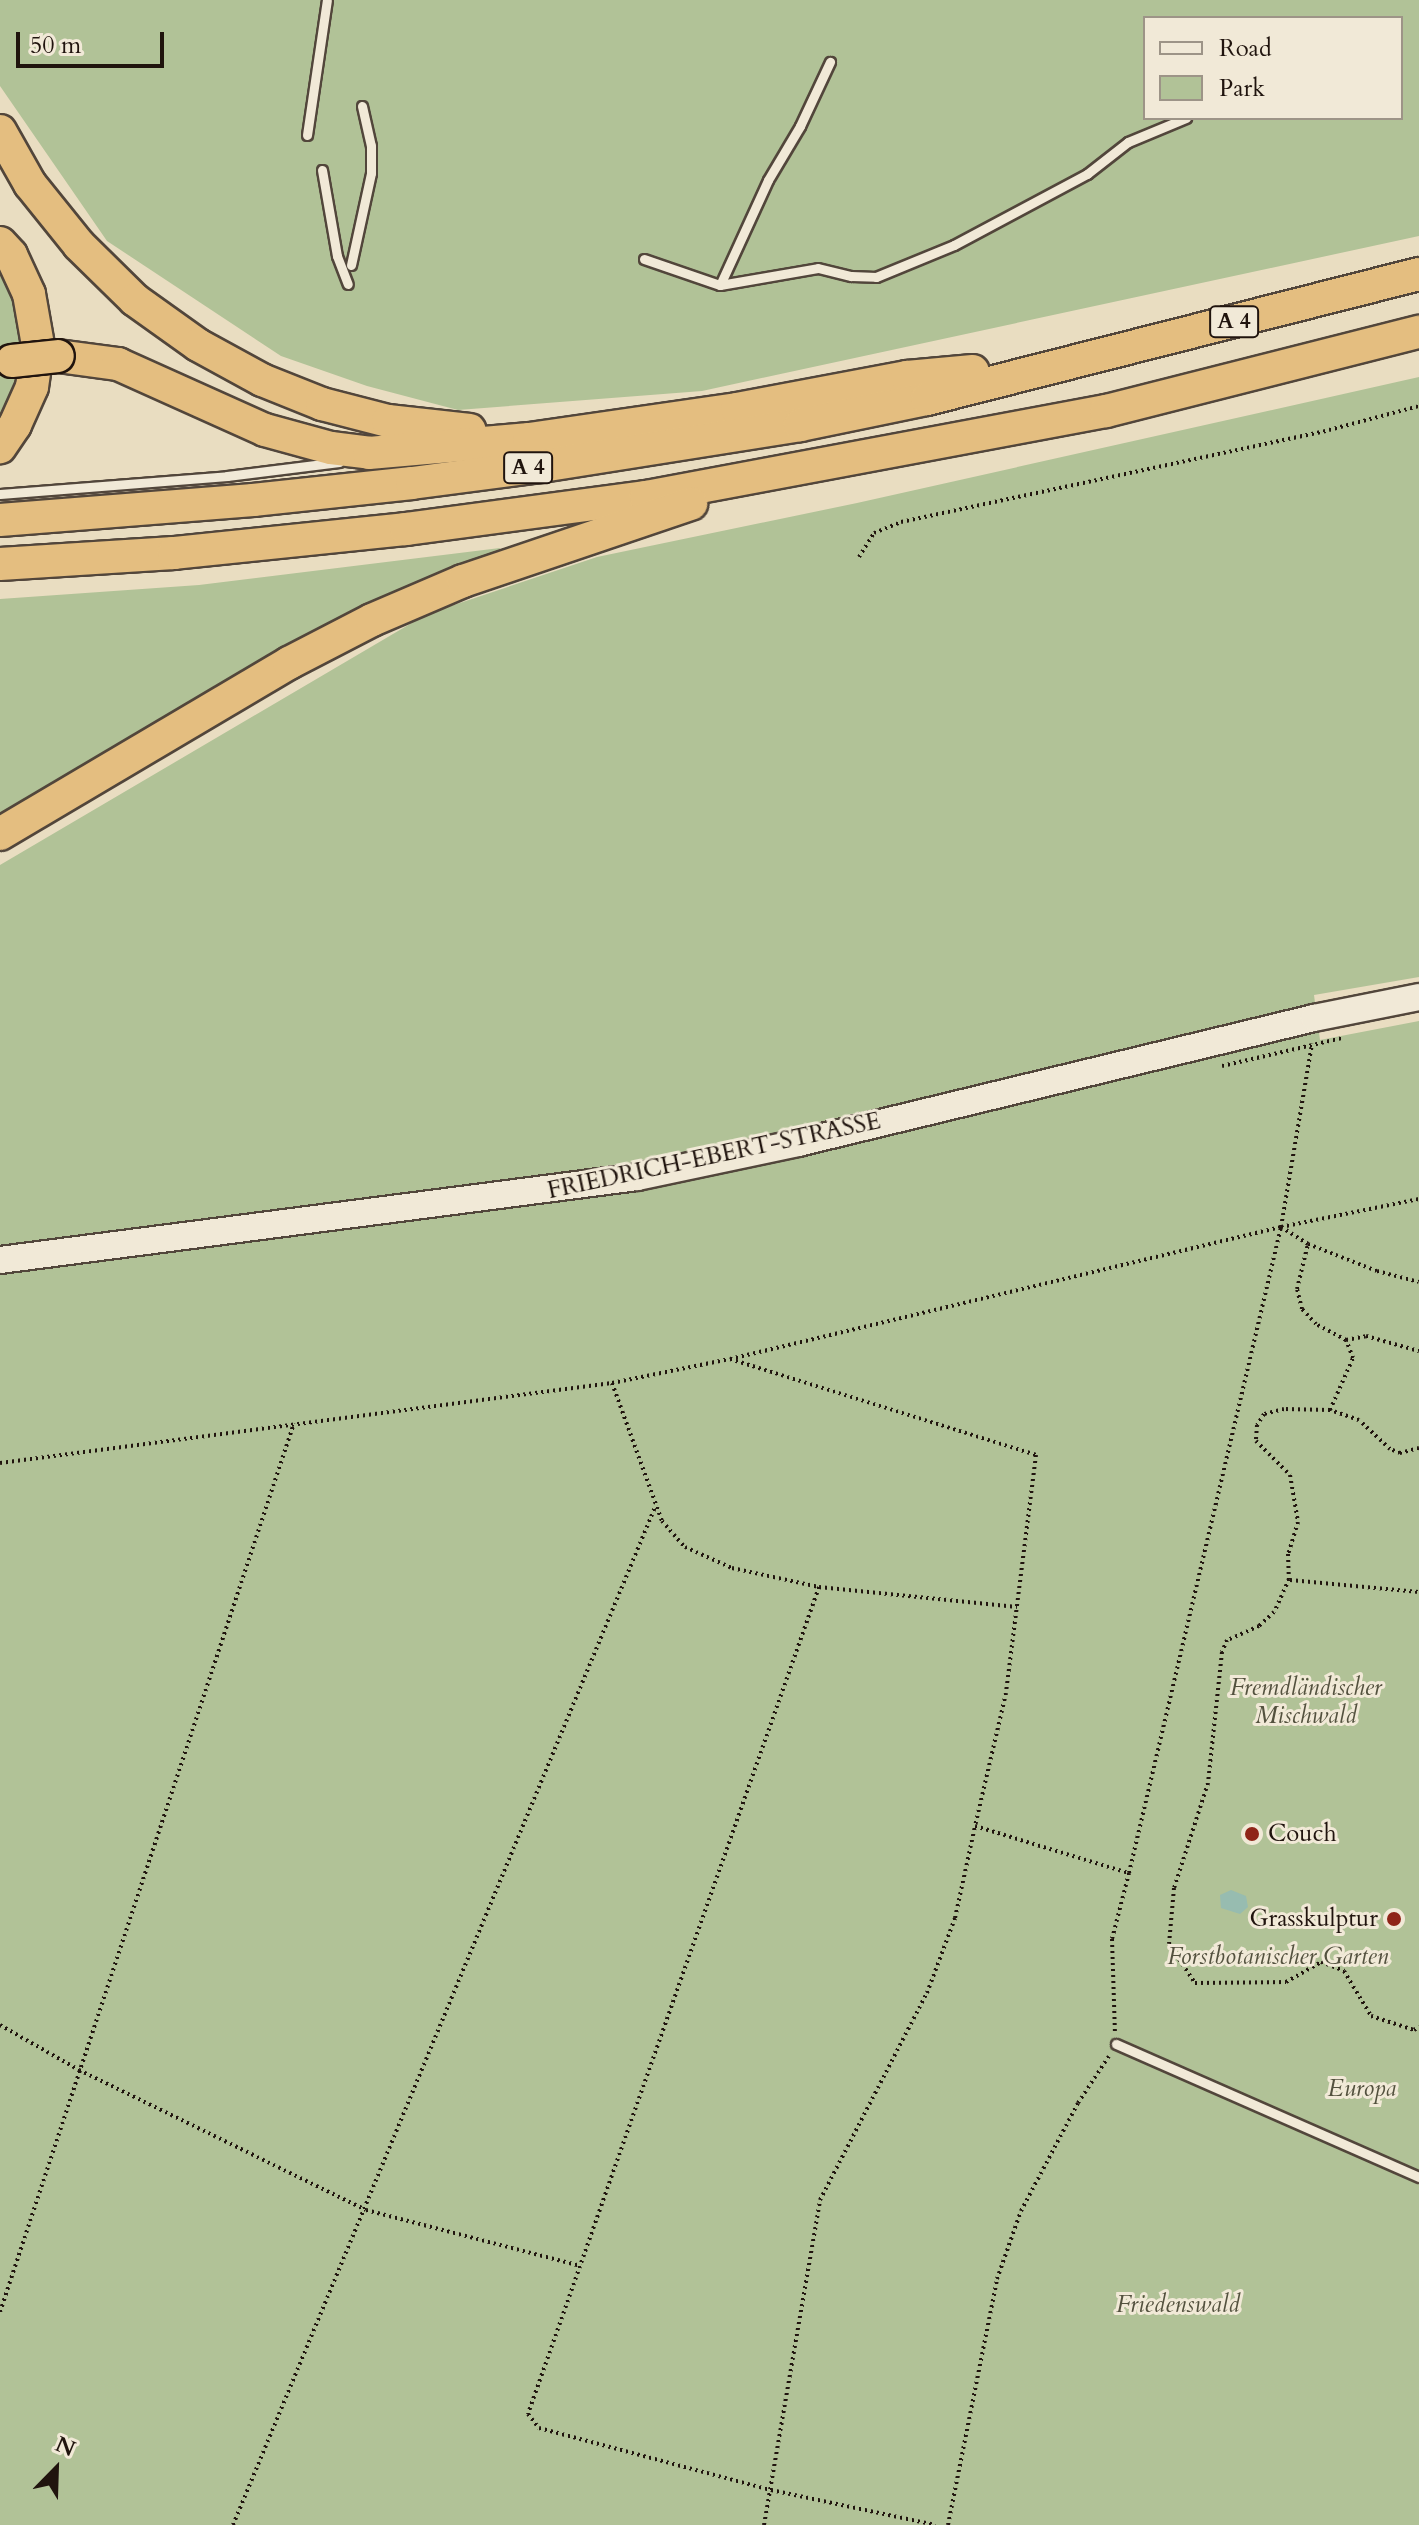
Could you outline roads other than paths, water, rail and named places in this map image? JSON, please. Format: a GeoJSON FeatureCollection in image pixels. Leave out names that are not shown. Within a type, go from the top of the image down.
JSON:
{"type":"FeatureCollection","features":[{"type":"Feature","properties":{"kind":"highway"},"geometry":{"type":"LineString","coordinates":[[0,131],[30,184],[52,212],[79,245],[135,300],[229,364],[290,392],[355,413],[436,429],[487,430],[661,420]]}},
{"type":"Feature","properties":{"kind":"highway"},"geometry":{"type":"LineString","coordinates":[[0,243],[26,285],[35,311],[38,345],[32,387],[15,425],[0,447]]}},
{"type":"Feature","properties":{"kind":"highway","name":"A 4"},"geometry":{"type":"LineString","coordinates":[[0,520],[253,500],[542,466],[800,425],[927,399],[1419,274]]}},
{"type":"Feature","properties":{"kind":"highway","name":"A 4"},"geometry":{"type":"LineString","coordinates":[[0,564],[174,553],[406,529],[646,497],[1106,411],[1419,332]]}},
{"type":"Feature","properties":{"kind":"highway"},"geometry":{"type":"LineString","coordinates":[[6,362],[58,356],[118,364],[265,430],[299,441],[369,453],[409,452],[661,420],[907,377],[1049,369]]}},
{"type":"Feature","properties":{"kind":"highway"},"geometry":{"type":"LineString","coordinates":[[0,834],[289,663],[372,620],[463,581],[776,474]]}},
{"type":"Feature","properties":{"kind":"main road","name":"FRIEDRICH-EBERT-STRASSE"},"geometry":{"type":"LineString","coordinates":[[0,1260],[637,1177],[798,1143],[1314,1018],[1419,997]]}},
{"type":"Feature","properties":{"kind":"lane"},"geometry":{"type":"LineString","coordinates":[[307,135],[327,0]]}},
{"type":"Feature","properties":{"kind":"lane"},"geometry":{"type":"LineString","coordinates":[[720,285],[768,180],[800,126],[830,62]]}},
{"type":"Feature","properties":{"kind":"lane"},"geometry":{"type":"LineString","coordinates":[[351,265],[371,173],[371,146],[362,106]]}},
{"type":"Feature","properties":{"kind":"lane"},"geometry":{"type":"LineString","coordinates":[[644,259],[720,285],[818,268],[851,276],[876,277],[954,245],[1087,174],[1128,142],[1181,120]]}},
{"type":"Feature","properties":{"kind":"lane"},"geometry":{"type":"LineString","coordinates":[[322,170],[337,256],[348,284]]}},
{"type":"Feature","properties":{"kind":"lane"},"geometry":{"type":"LineString","coordinates":[[0,494],[227,476],[409,452]]}},
{"type":"Feature","properties":{"kind":"lane"},"geometry":{"type":"LineString","coordinates":[[1116,2044],[1419,2177]]}},
{"type":"Feature","properties":{"kind":"water"},"geometry":{"type":"Polygon","coordinates":[[[1231,1890],[1246,1896],[1248,1907],[1240,1914],[1221,1908],[1220,1895],[1231,1890]]]}},
{"type":"Feature","properties":{"kind":"place","name":"Couch"},"geometry":{"type":"Point","coordinates":[1252,1834]}},
{"type":"Feature","properties":{"kind":"place","name":"Grasskulptur"},"geometry":{"type":"Point","coordinates":[1394,1919]}},
{"type":"Feature","properties":{"kind":"park label","name":"Fremdländischer Mischwald"},"geometry":{"type":"Point","coordinates":[1306,1702]}},
{"type":"Feature","properties":{"kind":"park label","name":"Forstbotanischer Garten"},"geometry":{"type":"Point","coordinates":[1278,1957]}},
{"type":"Feature","properties":{"kind":"park label","name":"Europa"},"geometry":{"type":"Point","coordinates":[1362,2089]}},
{"type":"Feature","properties":{"kind":"park label","name":"Friedenswald"},"geometry":{"type":"Point","coordinates":[1178,2305]}}]}
